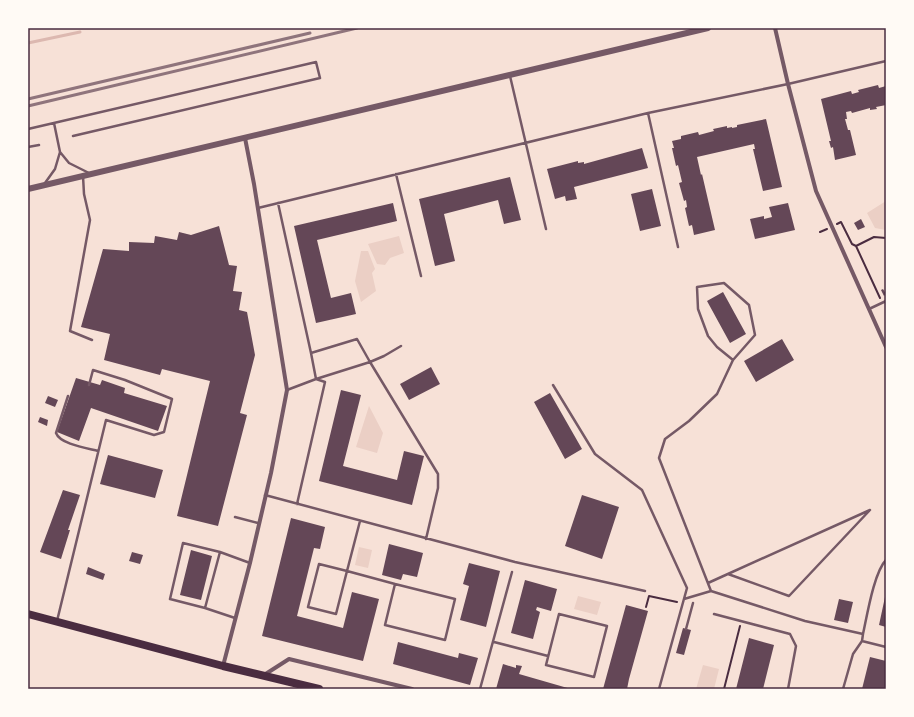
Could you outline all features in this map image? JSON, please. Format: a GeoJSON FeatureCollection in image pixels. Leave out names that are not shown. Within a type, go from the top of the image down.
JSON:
{"type":"FeatureCollection","features":[{"type":"Feature","properties":{"kind":"main road"},"geometry":{"type":"LineString","coordinates":[[28,614],[223,666],[319,689]]}},
{"type":"Feature","properties":{"kind":"street"},"geometry":{"type":"LineString","coordinates":[[28,189],[708,28]]}},
{"type":"Feature","properties":{"kind":"street"},"geometry":{"type":"LineString","coordinates":[[775,28],[816,191],[886,347]]}},
{"type":"Feature","properties":{"kind":"street"},"geometry":{"type":"LineString","coordinates":[[223,666],[250,563],[264,495],[271,473],[286,390],[254,184],[245,138]]}},
{"type":"Feature","properties":{"kind":"street"},"geometry":{"type":"LineString","coordinates":[[263,676],[289,658],[412,689]]}},
{"type":"Feature","properties":{"kind":"lane"},"geometry":{"type":"LineString","coordinates":[[257,208],[648,113],[788,84],[886,61]]}},
{"type":"Feature","properties":{"kind":"lane"},"geometry":{"type":"LineString","coordinates":[[28,129],[316,62],[320,78],[73,136]]}},
{"type":"Feature","properties":{"kind":"lane"},"geometry":{"type":"LineString","coordinates":[[510,75],[546,229]]}},
{"type":"Feature","properties":{"kind":"lane"},"geometry":{"type":"LineString","coordinates":[[648,113],[678,247]]}},
{"type":"Feature","properties":{"kind":"lane"},"geometry":{"type":"LineString","coordinates":[[54,123],[60,152],[69,163],[92,174]]}},
{"type":"Feature","properties":{"kind":"lane"},"geometry":{"type":"LineString","coordinates":[[28,147],[39,145]]}},
{"type":"Feature","properties":{"kind":"lane"},"geometry":{"type":"LineString","coordinates":[[43,185],[55,169],[60,152]]}},
{"type":"Feature","properties":{"kind":"lane"},"geometry":{"type":"LineString","coordinates":[[396,174],[420,276]]}},
{"type":"Feature","properties":{"kind":"lane"},"geometry":{"type":"LineString","coordinates":[[83,176],[84,194],[90,220],[70,331],[92,340]]}},
{"type":"Feature","properties":{"kind":"lane"},"geometry":{"type":"LineString","coordinates":[[278,203],[316,379]]}},
{"type":"Feature","properties":{"kind":"lane"},"geometry":{"type":"LineString","coordinates":[[711,591],[659,458],[665,439],[689,421],[717,394],[733,360],[755,335],[749,305],[724,283],[697,286],[698,309],[708,336],[717,347],[733,360]]}},
{"type":"Feature","properties":{"kind":"lane"},"geometry":{"type":"LineString","coordinates":[[869,309],[886,301]]}},
{"type":"Feature","properties":{"kind":"lane"},"geometry":{"type":"LineString","coordinates":[[311,353],[357,339],[438,474],[438,488],[426,539]]}},
{"type":"Feature","properties":{"kind":"lane"},"geometry":{"type":"LineString","coordinates":[[286,390],[370,362],[401,346]]}},
{"type":"Feature","properties":{"kind":"lane"},"geometry":{"type":"LineString","coordinates":[[57,622],[106,420],[154,435],[164,432],[172,399],[125,380],[94,370],[89,385]]}},
{"type":"Feature","properties":{"kind":"lane"},"geometry":{"type":"LineString","coordinates":[[297,504],[326,382],[316,379]]}},
{"type":"Feature","properties":{"kind":"lane"},"geometry":{"type":"LineString","coordinates":[[552,385],[595,454],[642,490],[687,588],[659,689]]}},
{"type":"Feature","properties":{"kind":"lane"},"geometry":{"type":"LineString","coordinates":[[68,396],[56,433],[58,438],[98,451]]}},
{"type":"Feature","properties":{"kind":"lane"},"geometry":{"type":"LineString","coordinates":[[264,495],[514,562],[644,591]]}},
{"type":"Feature","properties":{"kind":"lane"},"geometry":{"type":"LineString","coordinates":[[708,583],[870,510],[789,596],[728,574]]}},
{"type":"Feature","properties":{"kind":"lane"},"geometry":{"type":"LineString","coordinates":[[235,517],[258,523]]}},
{"type":"Feature","properties":{"kind":"lane"},"geometry":{"type":"LineString","coordinates":[[360,521],[347,571],[336,614],[308,607],[319,564],[347,571],[395,584],[455,599],[445,640],[385,625],[395,584]]}},
{"type":"Feature","properties":{"kind":"lane"},"geometry":{"type":"LineString","coordinates":[[235,618],[206,608],[170,599],[183,543],[220,552],[250,563]]}},
{"type":"Feature","properties":{"kind":"lane"},"geometry":{"type":"LineString","coordinates":[[206,608],[220,552]]}},
{"type":"Feature","properties":{"kind":"lane"},"geometry":{"type":"LineString","coordinates":[[843,689],[853,654],[862,641],[877,579],[882,564],[886,560]]}},
{"type":"Feature","properties":{"kind":"lane"},"geometry":{"type":"LineString","coordinates":[[480,689],[512,572]]}},
{"type":"Feature","properties":{"kind":"lane"},"geometry":{"type":"LineString","coordinates":[[683,599],[711,591],[805,621],[863,634]]}},
{"type":"Feature","properties":{"kind":"lane"},"geometry":{"type":"LineString","coordinates":[[686,629],[693,603]]}},
{"type":"Feature","properties":{"kind":"lane"},"geometry":{"type":"LineString","coordinates":[[559,614],[607,626],[594,678],[546,665],[548,656],[559,614]]}},
{"type":"Feature","properties":{"kind":"lane"},"geometry":{"type":"LineString","coordinates":[[714,614],[790,634],[796,646],[788,689]]}},
{"type":"Feature","properties":{"kind":"lane"},"geometry":{"type":"LineString","coordinates":[[862,641],[886,647]]}},
{"type":"Feature","properties":{"kind":"lane"},"geometry":{"type":"LineString","coordinates":[[494,642],[548,656]]}},
{"type":"Feature","properties":{"kind":"path"},"geometry":{"type":"LineString","coordinates":[[837,224],[841,222],[852,244],[856,246],[882,303]]}},
{"type":"Feature","properties":{"kind":"path"},"geometry":{"type":"LineString","coordinates":[[820,232],[828,228]]}},
{"type":"Feature","properties":{"kind":"path"},"geometry":{"type":"LineString","coordinates":[[856,246],[874,237],[886,238]]}},
{"type":"Feature","properties":{"kind":"path"},"geometry":{"type":"LineString","coordinates":[[646,607],[649,596],[682,604]]}},
{"type":"Feature","properties":{"kind":"path"},"geometry":{"type":"LineString","coordinates":[[724,689],[741,622]]}},
{"type":"Feature","properties":{"kind":"shaded area"},"geometry":{"type":"Polygon","coordinates":[[[886,201],[886,230],[875,228],[867,213],[886,201]]]}},
{"type":"Feature","properties":{"kind":"shaded area"},"geometry":{"type":"Polygon","coordinates":[[[399,236],[404,253],[390,258],[385,265],[377,264],[368,244],[399,236]]]}},
{"type":"Feature","properties":{"kind":"shaded area"},"geometry":{"type":"Polygon","coordinates":[[[361,251],[368,251],[375,269],[372,273],[376,291],[361,302],[355,281],[361,251]]]}},
{"type":"Feature","properties":{"kind":"shaded area"},"geometry":{"type":"Polygon","coordinates":[[[369,406],[383,433],[377,453],[356,447],[369,406]]]}},
{"type":"Feature","properties":{"kind":"shaded area"},"geometry":{"type":"Polygon","coordinates":[[[359,547],[372,550],[368,568],[355,565],[359,547]]]}},
{"type":"Feature","properties":{"kind":"shaded area"},"geometry":{"type":"Polygon","coordinates":[[[578,596],[601,602],[597,615],[574,609],[578,596]]]}},
{"type":"Feature","properties":{"kind":"shaded area"},"geometry":{"type":"Polygon","coordinates":[[[703,665],[719,669],[714,689],[696,689],[703,665]]]}},
{"type":"Feature","properties":{"kind":"building"},"geometry":{"type":"Polygon","coordinates":[[[878,85],[879,88],[886,86],[886,105],[876,107],[877,109],[870,110],[870,108],[852,113],[851,111],[846,112],[847,119],[845,119],[848,130],[850,130],[856,155],[835,160],[833,147],[831,148],[829,141],[831,141],[821,99],[851,91],[852,94],[859,92],[858,90],[878,85]]]}},
{"type":"Feature","properties":{"kind":"building"},"geometry":{"type":"Polygon","coordinates":[[[766,119],[782,187],[763,191],[753,149],[755,149],[754,144],[697,157],[715,230],[694,235],[692,225],[689,226],[685,208],[687,207],[686,200],[684,201],[679,183],[682,182],[678,165],[676,166],[672,141],[681,139],[681,136],[698,132],[699,135],[714,131],[713,129],[727,126],[727,128],[732,128],[737,127],[737,125],[766,119]]]}},
{"type":"Feature","properties":{"kind":"building"},"geometry":{"type":"Polygon","coordinates":[[[642,148],[648,168],[574,187],[577,199],[566,201],[565,196],[555,199],[547,169],[578,161],[578,163],[584,162],[584,164],[642,148]]]}},
{"type":"Feature","properties":{"kind":"building"},"geometry":{"type":"Polygon","coordinates":[[[510,177],[521,220],[504,224],[498,200],[444,214],[455,261],[435,266],[419,199],[510,177]]]}},
{"type":"Feature","properties":{"kind":"building"},"geometry":{"type":"Polygon","coordinates":[[[652,189],[661,226],[640,231],[631,194],[652,189]]]}},
{"type":"Feature","properties":{"kind":"building"},"geometry":{"type":"Polygon","coordinates":[[[393,203],[397,221],[317,240],[331,298],[351,293],[356,314],[316,323],[294,226],[393,203]]]}},
{"type":"Feature","properties":{"kind":"building"},"geometry":{"type":"Polygon","coordinates":[[[788,203],[795,230],[755,239],[750,219],[764,216],[764,219],[772,217],[769,207],[788,203]]]}},
{"type":"Feature","properties":{"kind":"building"},"geometry":{"type":"Polygon","coordinates":[[[861,219],[865,227],[858,230],[854,223],[861,219]]]}},
{"type":"Feature","properties":{"kind":"building"},"geometry":{"type":"Polygon","coordinates":[[[219,226],[229,265],[237,266],[233,291],[242,292],[239,310],[247,312],[255,355],[240,413],[247,415],[218,526],[177,516],[210,381],[162,369],[160,375],[104,360],[110,334],[81,327],[103,249],[129,251],[129,242],[154,243],[155,236],[177,240],[179,232],[191,235],[219,226]]]}},
{"type":"Feature","properties":{"kind":"building"},"geometry":{"type":"Polygon","coordinates":[[[883,289],[886,294],[884,296],[881,290],[883,289]]]}},
{"type":"Feature","properties":{"kind":"building"},"geometry":{"type":"Polygon","coordinates":[[[723,292],[746,334],[730,343],[707,301],[723,292]]]}},
{"type":"Feature","properties":{"kind":"building"},"geometry":{"type":"Polygon","coordinates":[[[782,339],[794,360],[756,382],[744,361],[782,339]]]}},
{"type":"Feature","properties":{"kind":"building"},"geometry":{"type":"Polygon","coordinates":[[[431,367],[440,384],[409,400],[400,384],[431,367]]]}},
{"type":"Feature","properties":{"kind":"building"},"geometry":{"type":"Polygon","coordinates":[[[76,378],[100,385],[102,380],[125,388],[124,393],[167,406],[158,431],[91,408],[79,441],[57,432],[76,378]]]}},
{"type":"Feature","properties":{"kind":"building"},"geometry":{"type":"Polygon","coordinates":[[[341,390],[361,395],[343,466],[397,480],[404,451],[424,456],[412,505],[319,481],[341,390]]]}},
{"type":"Feature","properties":{"kind":"building"},"geometry":{"type":"Polygon","coordinates":[[[550,393],[582,449],[565,459],[534,402],[550,393]]]}},
{"type":"Feature","properties":{"kind":"building"},"geometry":{"type":"Polygon","coordinates":[[[48,396],[58,400],[55,407],[45,403],[48,396]]]}},
{"type":"Feature","properties":{"kind":"building"},"geometry":{"type":"Polygon","coordinates":[[[40,417],[48,420],[47,426],[38,422],[40,417]]]}},
{"type":"Feature","properties":{"kind":"building"},"geometry":{"type":"Polygon","coordinates":[[[108,455],[163,470],[155,498],[100,484],[108,455]]]}},
{"type":"Feature","properties":{"kind":"building"},"geometry":{"type":"Polygon","coordinates":[[[63,490],[80,495],[68,530],[70,530],[61,559],[40,552],[63,490]]]}},
{"type":"Feature","properties":{"kind":"building"},"geometry":{"type":"Polygon","coordinates":[[[582,495],[619,507],[602,559],[565,546],[582,495]]]}},
{"type":"Feature","properties":{"kind":"building"},"geometry":{"type":"Polygon","coordinates":[[[291,518],[325,527],[320,549],[314,548],[297,616],[343,628],[352,592],[379,599],[363,661],[262,636],[291,518]]]}},
{"type":"Feature","properties":{"kind":"building"},"geometry":{"type":"Polygon","coordinates":[[[389,544],[423,553],[417,577],[403,574],[401,580],[382,575],[389,544]]]}},
{"type":"Feature","properties":{"kind":"building"},"geometry":{"type":"Polygon","coordinates":[[[191,550],[212,556],[201,600],[180,595],[191,550]]]}},
{"type":"Feature","properties":{"kind":"building"},"geometry":{"type":"Polygon","coordinates":[[[132,552],[143,555],[140,564],[129,561],[132,552]]]}},
{"type":"Feature","properties":{"kind":"building"},"geometry":{"type":"Polygon","coordinates":[[[469,563],[500,571],[486,627],[460,620],[469,586],[463,584],[469,563]]]}},
{"type":"Feature","properties":{"kind":"building"},"geometry":{"type":"Polygon","coordinates":[[[88,567],[105,574],[103,580],[86,574],[88,567]]]}},
{"type":"Feature","properties":{"kind":"building"},"geometry":{"type":"Polygon","coordinates":[[[525,580],[557,589],[551,611],[537,607],[536,610],[540,612],[533,639],[511,633],[525,580]]]}},
{"type":"Feature","properties":{"kind":"building"},"geometry":{"type":"Polygon","coordinates":[[[886,597],[886,627],[879,625],[886,597]]]}},
{"type":"Feature","properties":{"kind":"building"},"geometry":{"type":"Polygon","coordinates":[[[839,599],[853,602],[848,623],[834,620],[839,599]]]}},
{"type":"Feature","properties":{"kind":"building"},"geometry":{"type":"Polygon","coordinates":[[[626,605],[648,611],[627,689],[603,689],[626,605]]]}},
{"type":"Feature","properties":{"kind":"building"},"geometry":{"type":"Polygon","coordinates":[[[683,628],[691,630],[684,655],[676,653],[683,628]]]}},
{"type":"Feature","properties":{"kind":"building"},"geometry":{"type":"Polygon","coordinates":[[[749,638],[774,645],[763,689],[736,689],[749,638]]]}},
{"type":"Feature","properties":{"kind":"building"},"geometry":{"type":"Polygon","coordinates":[[[398,642],[458,658],[459,653],[478,658],[470,685],[393,664],[398,642]]]}},
{"type":"Feature","properties":{"kind":"building"},"geometry":{"type":"Polygon","coordinates":[[[870,657],[886,661],[885,689],[862,689],[870,657]]]}},
{"type":"Feature","properties":{"kind":"building"},"geometry":{"type":"Polygon","coordinates":[[[503,664],[516,668],[516,665],[522,666],[519,674],[571,689],[496,689],[503,664]]]}},
{"type":"Feature","properties":{"kind":"waterway"},"geometry":{"type":"LineString","coordinates":[[28,43],[80,32]]}},
{"type":"Feature","properties":{"kind":"railway"},"geometry":{"type":"LineString","coordinates":[[28,106],[357,28]]}},
{"type":"Feature","properties":{"kind":"railway"},"geometry":{"type":"LineString","coordinates":[[28,99],[310,33]]}}]}
